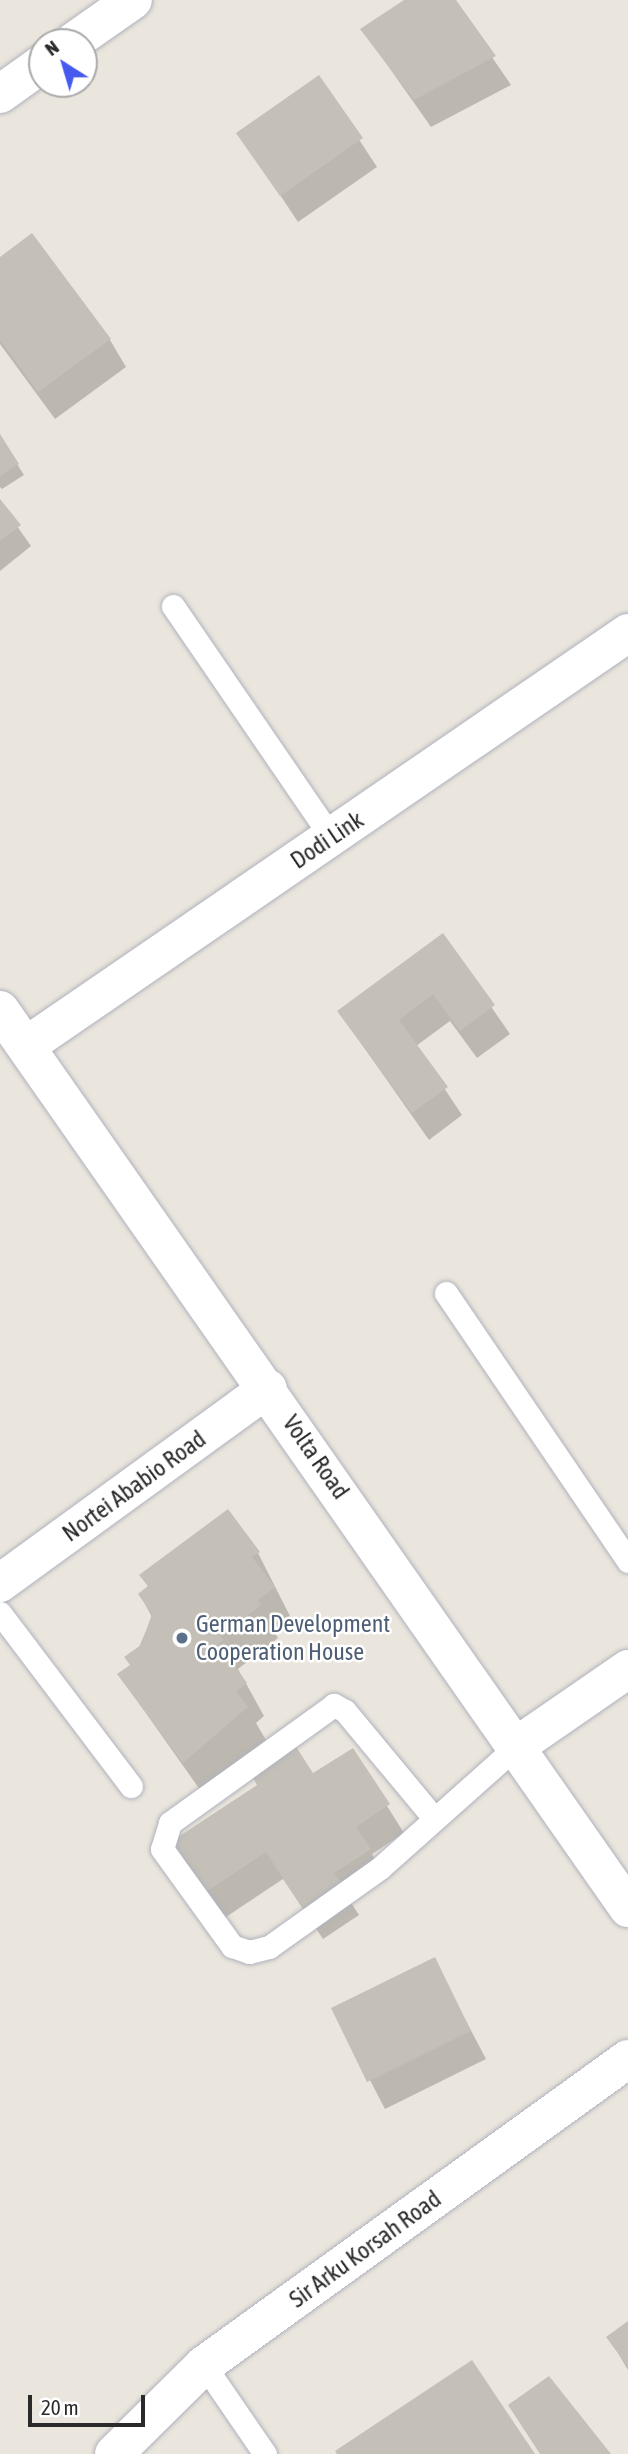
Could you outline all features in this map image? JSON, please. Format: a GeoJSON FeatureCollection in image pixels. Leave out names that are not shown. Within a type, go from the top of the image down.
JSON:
{"type":"FeatureCollection","features":[{"type":"Feature","properties":{"kind":"street"},"geometry":{"type":"LineString","coordinates":[[93,28],[133,0]]}},
{"type":"Feature","properties":{"kind":"street"},"geometry":{"type":"LineString","coordinates":[[0,94],[28,74]]}},
{"type":"Feature","properties":{"kind":"street","name":"Dodi Link"},"geometry":{"type":"LineString","coordinates":[[26,1046],[628,634]]}},
{"type":"Feature","properties":{"kind":"street","name":"Volta Road"},"geometry":{"type":"LineString","coordinates":[[0,1010],[518,1745],[628,1908]]}},
{"type":"Feature","properties":{"kind":"street","name":"Nortei Ababio Road"},"geometry":{"type":"LineString","coordinates":[[0,1583],[268,1388]]}},
{"type":"Feature","properties":{"kind":"street"},"geometry":{"type":"LineString","coordinates":[[518,1745],[628,1669]]}},
{"type":"Feature","properties":{"kind":"street","name":"Sir Arku Korsah Road"},"geometry":{"type":"LineString","coordinates":[[114,2454],[204,2365],[628,2059]]}},
{"type":"Feature","properties":{"kind":"lane"},"geometry":{"type":"LineString","coordinates":[[173,606],[331,838]]}},
{"type":"Feature","properties":{"kind":"lane"},"geometry":{"type":"LineString","coordinates":[[446,1293],[628,1561]]}},
{"type":"Feature","properties":{"kind":"lane"},"geometry":{"type":"LineString","coordinates":[[0,1613],[131,1786]]}},
{"type":"Feature","properties":{"kind":"lane"},"geometry":{"type":"LineString","coordinates":[[433,1817],[345,1711],[334,1705],[170,1823],[162,1849],[232,1946],[249,1952],[269,1947],[380,1868],[433,1817],[518,1745]]}},
{"type":"Feature","properties":{"kind":"lane"},"geometry":{"type":"LineString","coordinates":[[204,2365],[265,2454]]}},
{"type":"Feature","properties":{"kind":"building"},"geometry":{"type":"Polygon","coordinates":[[[404,0],[456,0],[496,56],[414,100],[360,29],[404,0]]]}},
{"type":"Feature","properties":{"kind":"building"},"geometry":{"type":"Polygon","coordinates":[[[319,75],[363,138],[280,196],[236,133],[319,75]]]}},
{"type":"Feature","properties":{"kind":"building"},"geometry":{"type":"Polygon","coordinates":[[[32,233],[111,339],[38,392],[0,340],[0,257],[32,233]]]}},
{"type":"Feature","properties":{"kind":"building"},"geometry":{"type":"Polygon","coordinates":[[[0,434],[19,464],[0,476],[0,434]]]}},
{"type":"Feature","properties":{"kind":"building"},"geometry":{"type":"Polygon","coordinates":[[[0,499],[21,525],[0,541],[0,499]]]}},
{"type":"Feature","properties":{"kind":"building"},"geometry":{"type":"Polygon","coordinates":[[[443,933],[495,1005],[460,1031],[433,994],[399,1020],[448,1087],[412,1113],[337,1011],[443,933]]]}},
{"type":"Feature","properties":{"kind":"building","name":"German Development Cooperation House"},"geometry":{"type":"Polygon","coordinates":[[[228,1509],[260,1552],[252,1557],[275,1587],[258,1600],[261,1605],[220,1636],[224,1640],[218,1644],[247,1683],[236,1691],[248,1707],[183,1763],[117,1674],[130,1665],[124,1657],[141,1645],[152,1614],[138,1594],[148,1586],[139,1575],[228,1509]]]}},
{"type":"Feature","properties":{"kind":"building"},"geometry":{"type":"Polygon","coordinates":[[[293,1742],[313,1773],[353,1748],[390,1804],[356,1827],[371,1849],[334,1873],[344,1887],[305,1912],[266,1852],[206,1892],[172,1841],[257,1785],[249,1771],[293,1742]]]}},
{"type":"Feature","properties":{"kind":"building"},"geometry":{"type":"Polygon","coordinates":[[[435,1957],[471,2031],[367,2082],[331,2008],[435,1957]]]}},
{"type":"Feature","properties":{"kind":"building"},"geometry":{"type":"Polygon","coordinates":[[[628,2321],[628,2367],[606,2337],[628,2321]]]}},
{"type":"Feature","properties":{"kind":"building"},"geometry":{"type":"Polygon","coordinates":[[[472,2360],[535,2454],[337,2454],[335,2451],[472,2360]]]}},
{"type":"Feature","properties":{"kind":"building"},"geometry":{"type":"Polygon","coordinates":[[[549,2376],[611,2454],[540,2454],[508,2405],[549,2376]]]}},
{"type":"Feature","properties":{"kind":"place","name":"German Development Cooperation House"},"geometry":{"type":"Point","coordinates":[182,1638]}}]}
